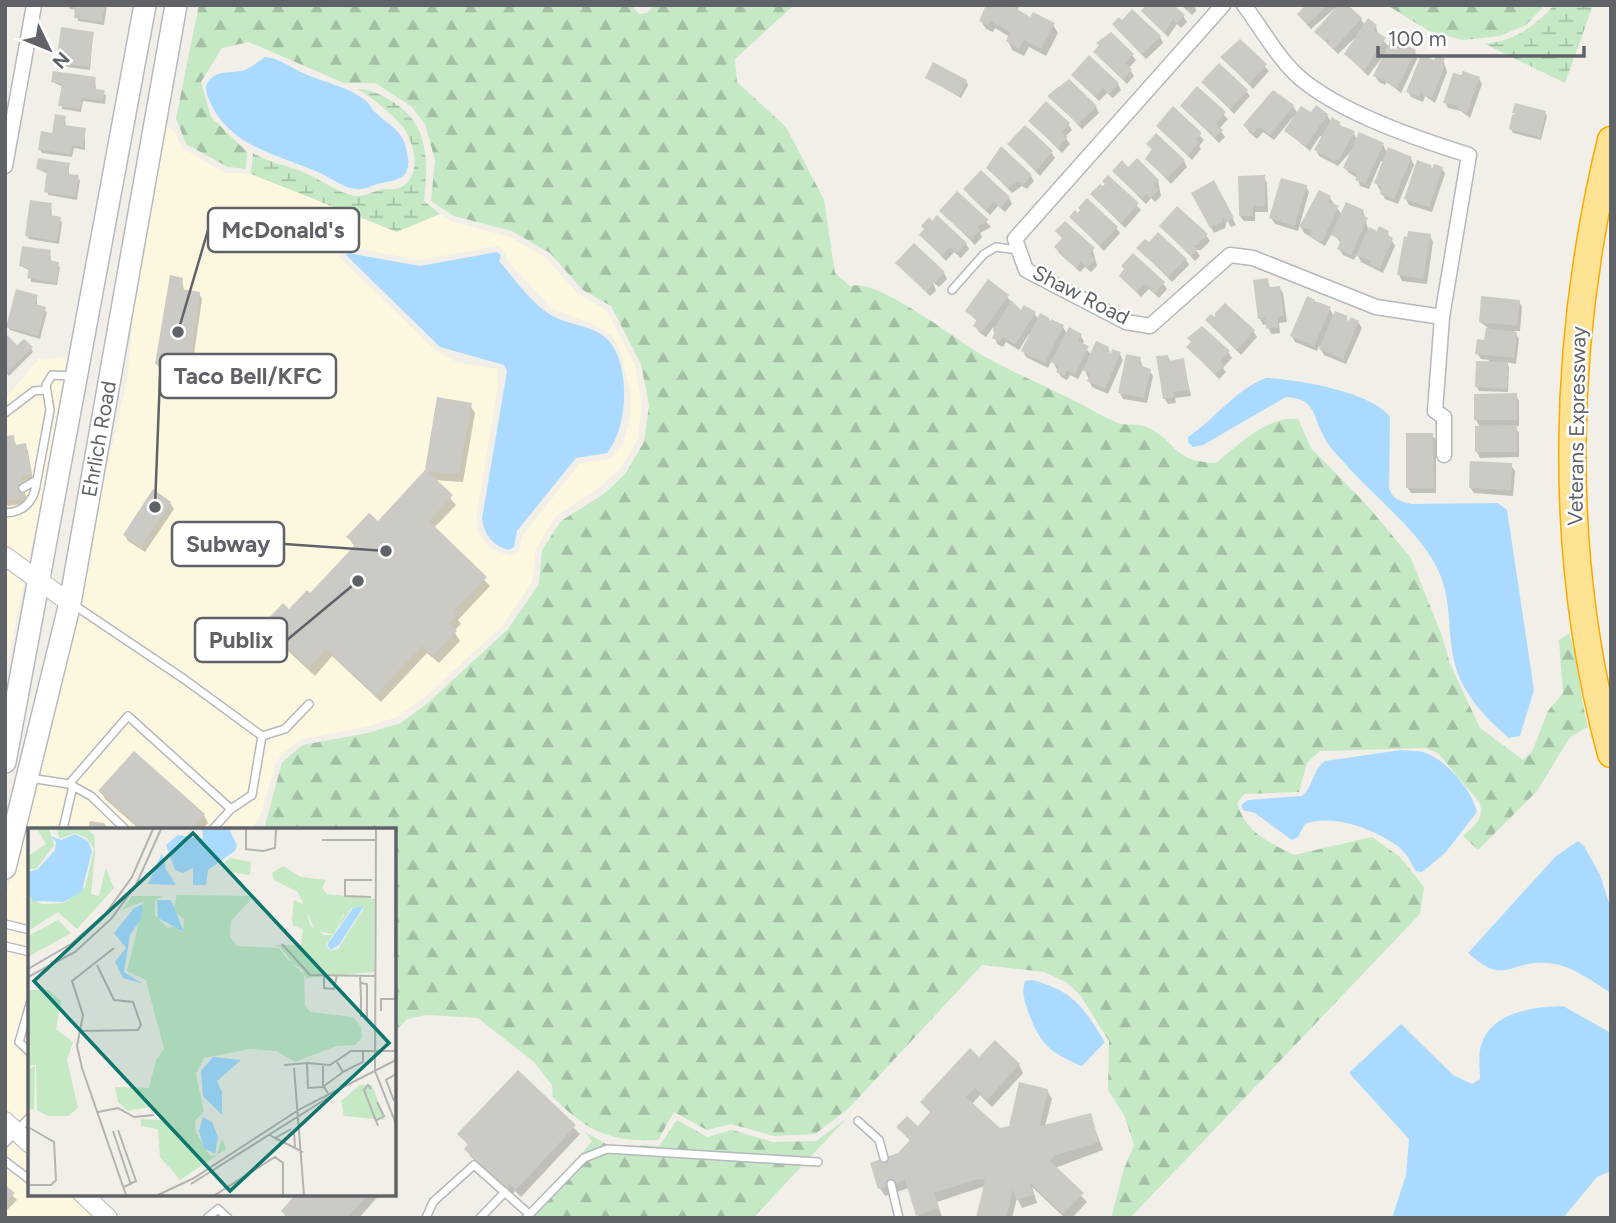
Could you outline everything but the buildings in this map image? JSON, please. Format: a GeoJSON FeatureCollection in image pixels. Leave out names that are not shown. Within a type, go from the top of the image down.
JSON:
{"type":"FeatureCollection","features":[{"type":"Feature","properties":{"kind":"highway","name":"Veterans Expressway"},"geometry":{"type":"LineString","coordinates":[[1611,140],[1582,278],[1574,366],[1572,463],[1576,550],[1589,652],[1611,754]]}},
{"type":"Feature","properties":{"kind":"highway"},"geometry":{"type":"LineString","coordinates":[[1611,204],[1597,285],[1588,374],[1585,467],[1591,554],[1611,683]]}},
{"type":"Feature","properties":{"kind":"main road","name":"Ehrlich Road"},"geometry":{"type":"LineString","coordinates":[[5,762],[145,5]]}},
{"type":"Feature","properties":{"kind":"main road","name":"Ehrlich Road"},"geometry":{"type":"LineString","coordinates":[[5,868],[70,603],[176,5]]}},
{"type":"Feature","properties":{"kind":"street"},"geometry":{"type":"LineString","coordinates":[[5,166],[34,5]]}},
{"type":"Feature","properties":{"kind":"street","name":"Shaw Road"},"geometry":{"type":"LineString","coordinates":[[1223,5],[1015,239],[1026,270],[1125,322],[1150,326],[1230,255],[1253,258],[1376,307],[1442,317]]}},
{"type":"Feature","properties":{"kind":"street"},"geometry":{"type":"LineString","coordinates":[[1244,5],[1289,68],[1332,100],[1409,137],[1469,155],[1442,317],[1435,411],[1444,417],[1444,455]]}},
{"type":"Feature","properties":{"kind":"street"},"geometry":{"type":"LineString","coordinates":[[5,556],[70,603]]}},
{"type":"Feature","properties":{"kind":"street"},"geometry":{"type":"LineString","coordinates":[[9,1132],[28,1143]]}},
{"type":"Feature","properties":{"kind":"street"},"geometry":{"type":"LineString","coordinates":[[84,1195],[108,1218]]}},
{"type":"Feature","properties":{"kind":"lane"},"geometry":{"type":"LineString","coordinates":[[952,290],[984,254],[996,247],[1019,250]]}},
{"type":"Feature","properties":{"kind":"lane"},"geometry":{"type":"LineString","coordinates":[[5,513],[17,512],[26,506],[35,494],[50,410],[46,390],[52,375],[77,376]]}},
{"type":"Feature","properties":{"kind":"lane"},"geometry":{"type":"LineString","coordinates":[[5,413],[34,391],[46,390]]}},
{"type":"Feature","properties":{"kind":"lane"},"geometry":{"type":"LineString","coordinates":[[23,488],[37,480]]}},
{"type":"Feature","properties":{"kind":"lane"},"geometry":{"type":"LineString","coordinates":[[70,603],[184,679],[262,736]]}},
{"type":"Feature","properties":{"kind":"lane"},"geometry":{"type":"LineString","coordinates":[[262,736],[285,729],[309,704]]}},
{"type":"Feature","properties":{"kind":"lane"},"geometry":{"type":"LineString","coordinates":[[63,828],[71,785],[128,716],[231,809]]}},
{"type":"Feature","properties":{"kind":"lane"},"geometry":{"type":"LineString","coordinates":[[214,828],[231,809],[251,795],[262,736]]}},
{"type":"Feature","properties":{"kind":"lane"},"geometry":{"type":"LineString","coordinates":[[28,778],[71,785],[92,796],[124,828]]}},
{"type":"Feature","properties":{"kind":"lane"},"geometry":{"type":"LineString","coordinates":[[5,924],[28,930]]}},
{"type":"Feature","properties":{"kind":"lane"},"geometry":{"type":"LineString","coordinates":[[5,946],[28,952]]}},
{"type":"Feature","properties":{"kind":"lane"},"geometry":{"type":"LineString","coordinates":[[28,1011],[19,1042],[28,1050]]}},
{"type":"Feature","properties":{"kind":"lane"},"geometry":{"type":"LineString","coordinates":[[9,1132],[28,1118]]}},
{"type":"Feature","properties":{"kind":"lane"},"geometry":{"type":"LineString","coordinates":[[858,1121],[879,1140],[884,1158]]}},
{"type":"Feature","properties":{"kind":"lane"},"geometry":{"type":"LineString","coordinates":[[426,1218],[433,1202],[470,1166],[479,1167],[527,1216],[584,1158],[607,1149],[818,1162]]}},
{"type":"Feature","properties":{"kind":"lane"},"geometry":{"type":"LineString","coordinates":[[5,1161],[28,1178]]}},
{"type":"Feature","properties":{"kind":"lane"},"geometry":{"type":"LineString","coordinates":[[891,1184],[898,1218]]}},
{"type":"Feature","properties":{"kind":"lane"},"geometry":{"type":"LineString","coordinates":[[480,1218],[505,1192]]}},
{"type":"Feature","properties":{"kind":"lane"},"geometry":{"type":"LineString","coordinates":[[207,1218],[218,1209],[228,1218]]}},
{"type":"Feature","properties":{"kind":"shaded area"},"geometry":{"type":"Polygon","coordinates":[[[166,125],[175,132],[182,148],[225,173],[251,174],[397,232],[440,214],[453,222],[510,237],[546,258],[578,294],[606,310],[635,365],[642,404],[638,439],[620,469],[599,488],[555,517],[536,549],[532,582],[503,625],[424,698],[397,717],[366,727],[301,739],[277,758],[261,814],[253,828],[28,828],[28,1133],[5,1112],[5,902],[127,382],[135,291],[166,125]],[[346,246],[338,256],[436,351],[458,363],[497,369],[498,386],[476,519],[478,532],[490,548],[510,556],[519,552],[523,535],[580,463],[610,459],[623,445],[630,418],[631,393],[620,350],[612,336],[597,326],[553,309],[506,260],[506,253],[498,246],[419,260],[346,246]]]}},
{"type":"Feature","properties":{"kind":"shaded area"},"geometry":{"type":"Polygon","coordinates":[[[72,357],[28,564],[5,546],[5,399],[39,359],[72,357]]]}},
{"type":"Feature","properties":{"kind":"shaded area"},"geometry":{"type":"Polygon","coordinates":[[[5,565],[25,579],[5,673],[5,565]]]}},
{"type":"Feature","properties":{"kind":"shaded area"},"geometry":{"type":"Polygon","coordinates":[[[5,1131],[28,1152],[28,1195],[73,1195],[97,1218],[5,1218],[5,1131]]]}},
{"type":"Feature","properties":{"kind":"green space"},"geometry":{"type":"Polygon","coordinates":[[[199,5],[631,5],[639,14],[647,13],[655,5],[794,5],[735,59],[737,82],[786,127],[824,200],[835,273],[850,286],[863,286],[899,301],[989,359],[1107,418],[1121,424],[1144,426],[1155,431],[1189,458],[1216,463],[1264,427],[1287,419],[1298,419],[1311,448],[1366,504],[1411,558],[1442,636],[1450,664],[1480,728],[1523,760],[1532,752],[1548,711],[1563,693],[1559,640],[1569,633],[1588,727],[1570,737],[1537,791],[1478,850],[1463,836],[1480,817],[1479,802],[1438,753],[1425,748],[1320,751],[1307,763],[1299,792],[1244,794],[1237,803],[1246,822],[1259,835],[1294,855],[1372,837],[1400,857],[1424,887],[1420,914],[1130,1218],[1111,1218],[1124,1169],[1134,1145],[1124,1115],[1108,1090],[1109,1041],[1080,995],[1066,982],[1044,972],[982,965],[849,1108],[815,1134],[774,1136],[731,1124],[707,1130],[674,1112],[658,1140],[626,1139],[600,1132],[565,1109],[553,1097],[552,1085],[534,1062],[478,1018],[427,1015],[407,1019],[396,1031],[396,828],[264,828],[282,762],[303,745],[368,733],[401,723],[428,703],[508,629],[539,584],[542,550],[561,521],[604,494],[625,474],[644,442],[649,405],[641,364],[611,306],[583,290],[550,253],[512,231],[454,216],[431,201],[435,160],[425,124],[411,106],[375,83],[344,83],[249,42],[222,48],[201,82],[211,117],[247,152],[246,169],[228,167],[186,144],[176,118],[199,5]]]}},
{"type":"Feature","properties":{"kind":"green space"},"geometry":{"type":"Polygon","coordinates":[[[1387,5],[1545,5],[1526,25],[1500,36],[1463,40],[1429,31],[1387,5]]]}},
{"type":"Feature","properties":{"kind":"green space"},"geometry":{"type":"Polygon","coordinates":[[[1554,5],[1593,5],[1565,83],[1485,44],[1524,31],[1554,5]]]}},
{"type":"Feature","properties":{"kind":"green space"},"geometry":{"type":"Polygon","coordinates":[[[357,89],[372,91],[393,102],[414,122],[420,133],[426,159],[424,201],[440,214],[397,232],[251,174],[253,153],[303,172],[351,195],[360,196],[383,189],[397,189],[407,183],[412,176],[414,159],[407,133],[388,112],[357,89]]]}},
{"type":"Feature","properties":{"kind":"green space"},"geometry":{"type":"Polygon","coordinates":[[[847,1118],[753,1218],[529,1218],[592,1141],[585,1132],[608,1145],[659,1146],[677,1120],[707,1137],[732,1130],[773,1142],[816,1141],[847,1118]]]}},
{"type":"Feature","properties":{"kind":"water"},"geometry":{"type":"Polygon","coordinates":[[[265,57],[344,88],[366,101],[401,136],[408,159],[404,175],[365,188],[351,188],[256,147],[229,129],[210,102],[206,92],[207,84],[216,75],[242,71],[265,57]]]}},
{"type":"Feature","properties":{"kind":"water"},"geometry":{"type":"Polygon","coordinates":[[[497,252],[501,255],[499,261],[530,298],[544,310],[557,318],[594,330],[606,338],[620,363],[624,396],[619,428],[607,453],[576,458],[517,531],[514,547],[509,550],[490,539],[482,519],[507,371],[504,365],[440,347],[346,255],[348,253],[420,266],[497,252]]]}},
{"type":"Feature","properties":{"kind":"water"},"geometry":{"type":"Polygon","coordinates":[[[1266,378],[1333,388],[1368,400],[1381,408],[1390,417],[1389,488],[1398,499],[1412,504],[1498,503],[1507,510],[1534,690],[1520,736],[1509,738],[1499,730],[1466,691],[1453,656],[1446,593],[1431,557],[1408,528],[1331,448],[1308,404],[1286,397],[1203,445],[1193,447],[1188,442],[1188,437],[1235,397],[1266,378]]]}},
{"type":"Feature","properties":{"kind":"water"},"geometry":{"type":"Polygon","coordinates":[[[1401,750],[1423,752],[1449,768],[1470,794],[1477,812],[1445,853],[1422,872],[1416,871],[1407,856],[1391,841],[1354,825],[1316,821],[1305,824],[1298,837],[1292,840],[1255,813],[1243,810],[1241,805],[1248,800],[1302,796],[1317,769],[1325,761],[1401,750]]]}},
{"type":"Feature","properties":{"kind":"water"},"geometry":{"type":"Polygon","coordinates":[[[1578,841],[1584,846],[1600,875],[1611,909],[1611,993],[1564,966],[1534,963],[1499,970],[1481,963],[1468,953],[1556,856],[1578,841]]]}},
{"type":"Feature","properties":{"kind":"water"},"geometry":{"type":"Polygon","coordinates":[[[1032,980],[1068,995],[1083,1010],[1105,1042],[1082,1066],[1048,1047],[1038,1034],[1023,994],[1025,981],[1032,980]]]}},
{"type":"Feature","properties":{"kind":"water"},"geometry":{"type":"Polygon","coordinates":[[[1563,1006],[1611,1033],[1611,1171],[1597,1177],[1563,1218],[1392,1218],[1406,1175],[1409,1139],[1349,1073],[1401,1024],[1453,1075],[1472,1084],[1480,1079],[1481,1046],[1493,1026],[1526,1010],[1563,1006]]]}},
{"type":"Feature","properties":{"kind":"place","name":"McDonald's"},"geometry":{"type":"Point","coordinates":[178,332]}},
{"type":"Feature","properties":{"kind":"place","name":"Taco Bell/KFC"},"geometry":{"type":"Point","coordinates":[155,507]}},
{"type":"Feature","properties":{"kind":"place","name":"Subway"},"geometry":{"type":"Point","coordinates":[386,551]}},
{"type":"Feature","properties":{"kind":"place","name":"Publix"},"geometry":{"type":"Point","coordinates":[358,581]}}]}
